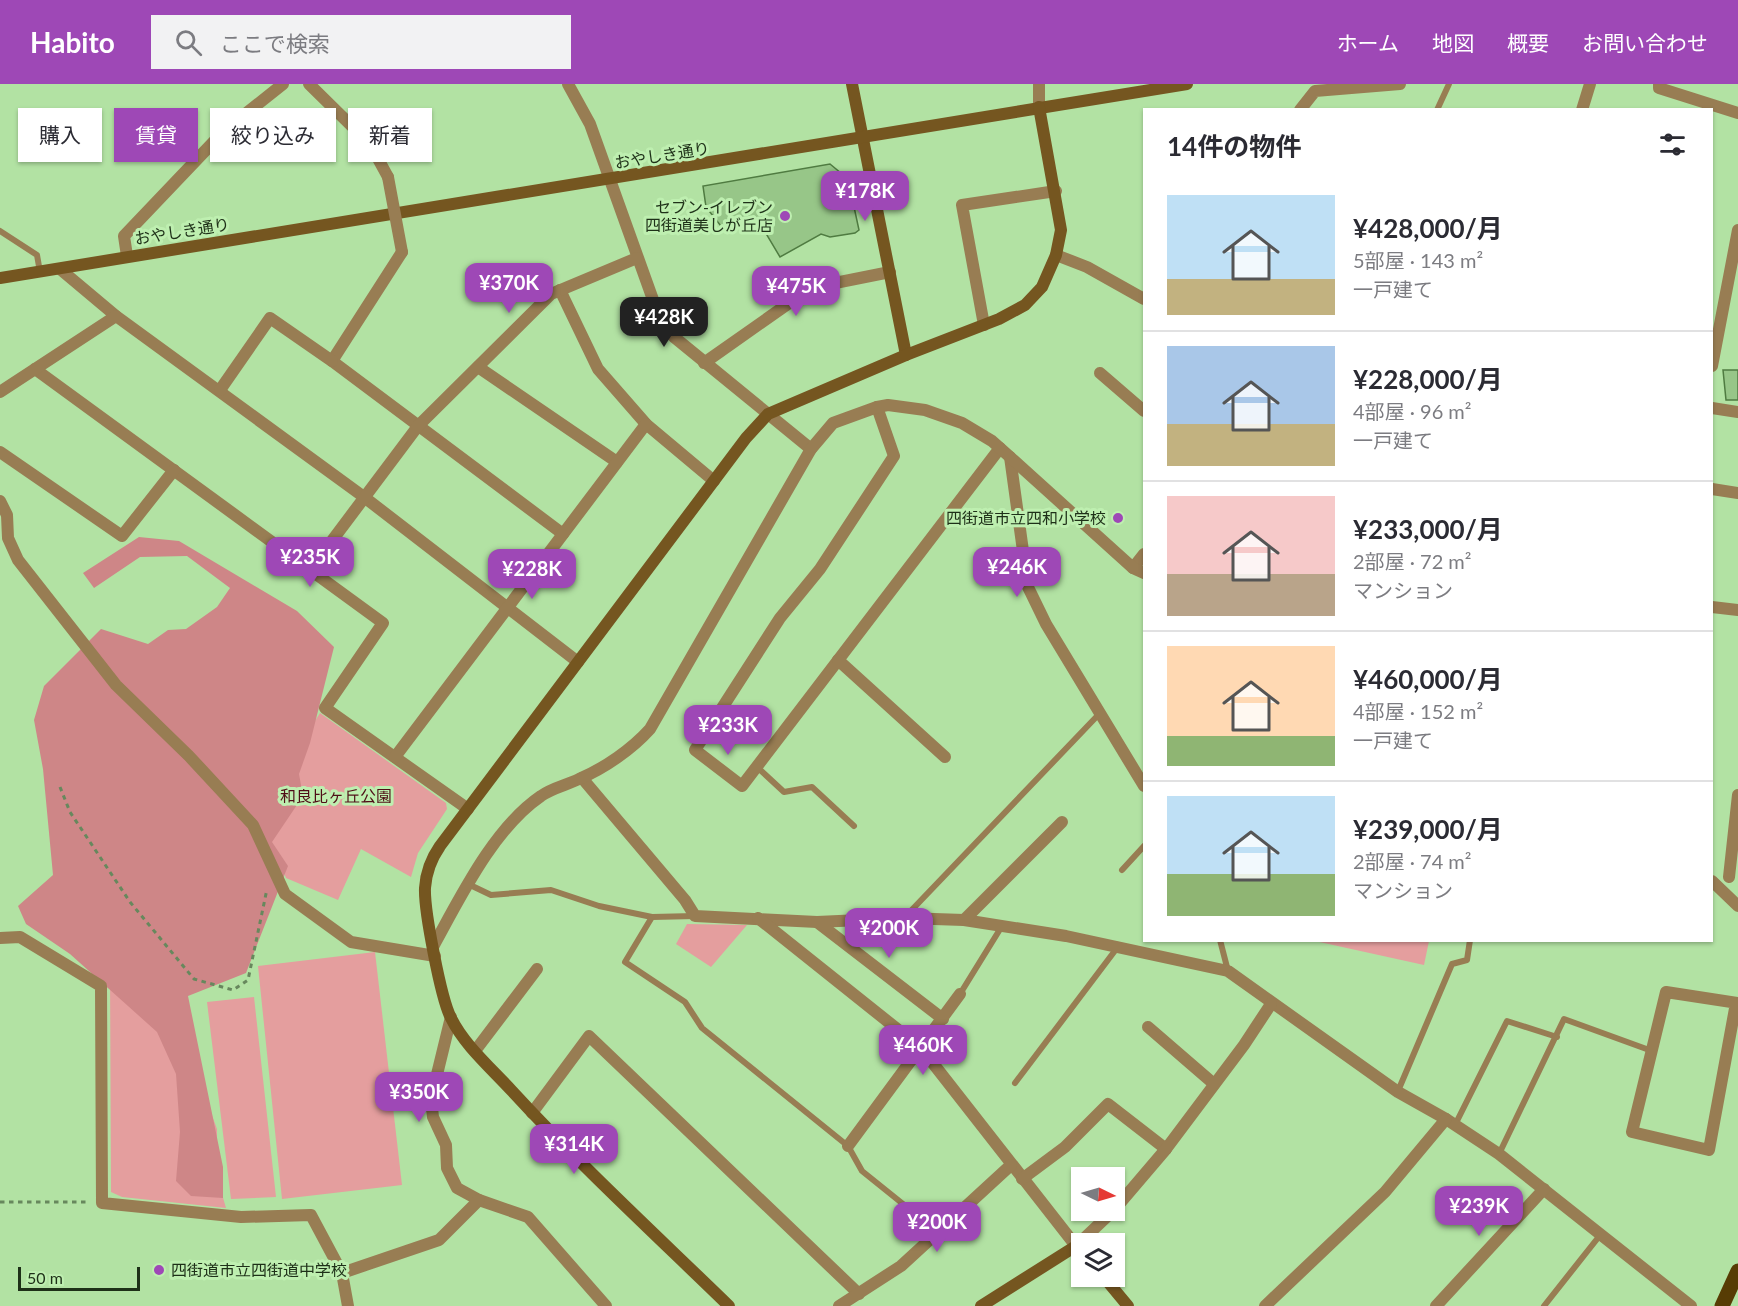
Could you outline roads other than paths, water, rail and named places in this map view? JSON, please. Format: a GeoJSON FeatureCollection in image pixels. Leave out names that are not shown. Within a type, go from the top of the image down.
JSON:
{"type":"FeatureCollection","features":[{"type":"Feature","properties":{"kind":"main road"},"geometry":{"type":"LineString","coordinates":[[1722,1306],[1738,1271]]}},
{"type":"Feature","properties":{"kind":"street"},"geometry":{"type":"LineString","coordinates":[[127,256],[124,236],[224,131],[283,84]]}},
{"type":"Feature","properties":{"kind":"street"},"geometry":{"type":"LineString","coordinates":[[309,84],[370,144],[388,177],[402,252],[332,361]]}},
{"type":"Feature","properties":{"kind":"street"},"geometry":{"type":"LineString","coordinates":[[568,84],[590,124],[609,181],[630,233],[636,258],[656,308],[674,337],[811,449]]}},
{"type":"Feature","properties":{"kind":"street"},"geometry":{"type":"LineString","coordinates":[[852,84],[906,355]]}},
{"type":"Feature","properties":{"kind":"street"},"geometry":{"type":"LineString","coordinates":[[729,1306],[532,1113],[475,1051],[451,1017],[434,950],[425,890],[428,871],[431,860],[468,809],[714,481],[768,414],[906,355],[984,325],[1025,305],[1042,287],[1056,255],[1061,230],[1056,191],[1039,107],[1039,84]]}},
{"type":"Feature","properties":{"kind":"street","name":"おやしき通り"},"geometry":{"type":"LineString","coordinates":[[0,278],[609,181],[1133,89],[1187,84]]}},
{"type":"Feature","properties":{"kind":"street"},"geometry":{"type":"LineString","coordinates":[[1302,108],[1315,92],[1400,84]]}},
{"type":"Feature","properties":{"kind":"street"},"geometry":{"type":"LineString","coordinates":[[1583,108],[1590,84]]}},
{"type":"Feature","properties":{"kind":"street"},"geometry":{"type":"LineString","coordinates":[[1659,84],[1659,88],[1738,113]]}},
{"type":"Feature","properties":{"kind":"street"},"geometry":{"type":"LineString","coordinates":[[984,325],[962,205],[1056,191]]}},
{"type":"Feature","properties":{"kind":"street"},"geometry":{"type":"LineString","coordinates":[[1713,361],[1738,230]]}},
{"type":"Feature","properties":{"kind":"street"},"geometry":{"type":"LineString","coordinates":[[1056,255],[1087,267],[1143,295]]}},
{"type":"Feature","properties":{"kind":"street"},"geometry":{"type":"LineString","coordinates":[[310,570],[418,426],[550,294],[636,258]]}},
{"type":"Feature","properties":{"kind":"street"},"geometry":{"type":"LineString","coordinates":[[60,269],[116,316],[364,497],[578,662]]}},
{"type":"Feature","properties":{"kind":"street"},"geometry":{"type":"LineString","coordinates":[[704,363],[802,294],[830,284],[890,272]]}},
{"type":"Feature","properties":{"kind":"street"},"geometry":{"type":"LineString","coordinates":[[560,290],[598,369],[646,424],[714,481]]}},
{"type":"Feature","properties":{"kind":"street"},"geometry":{"type":"LineString","coordinates":[[0,392],[116,316]]}},
{"type":"Feature","properties":{"kind":"street"},"geometry":{"type":"LineString","coordinates":[[220,390],[270,318],[332,361],[563,534]]}},
{"type":"Feature","properties":{"kind":"street"},"geometry":{"type":"LineString","coordinates":[[478,367],[617,462]]}},
{"type":"Feature","properties":{"kind":"street"},"geometry":{"type":"LineString","coordinates":[[35,369],[383,623],[325,708],[468,809]]}},
{"type":"Feature","properties":{"kind":"street"},"geometry":{"type":"LineString","coordinates":[[1101,374],[1143,410]]}},
{"type":"Feature","properties":{"kind":"street"},"geometry":{"type":"LineString","coordinates":[[434,950],[468,884],[497,840],[527,808],[541,795],[582,778],[636,744],[650,729],[811,449],[833,423],[888,405],[925,410],[962,423],[1000,448],[1139,571]]}},
{"type":"Feature","properties":{"kind":"street"},"geometry":{"type":"LineString","coordinates":[[877,407],[894,456],[820,569],[780,618],[695,750],[742,786],[1000,448]]}},
{"type":"Feature","properties":{"kind":"street"},"geometry":{"type":"LineString","coordinates":[[1713,408],[1738,412]]}},
{"type":"Feature","properties":{"kind":"street"},"geometry":{"type":"LineString","coordinates":[[395,757],[646,424]]}},
{"type":"Feature","properties":{"kind":"street"},"geometry":{"type":"LineString","coordinates":[[0,452],[122,536],[174,470]]}},
{"type":"Feature","properties":{"kind":"street"},"geometry":{"type":"LineString","coordinates":[[1010,457],[1028,587],[1046,624],[1102,712],[1143,784]]}},
{"type":"Feature","properties":{"kind":"street"},"geometry":{"type":"LineString","coordinates":[[1713,489],[1738,493]]}},
{"type":"Feature","properties":{"kind":"street"},"geometry":{"type":"LineString","coordinates":[[0,501],[7,515],[8,538],[18,560],[116,685],[189,756],[253,825],[285,894],[351,942],[434,950]]}},
{"type":"Feature","properties":{"kind":"street"},"geometry":{"type":"LineString","coordinates":[[1713,607],[1738,610]]}},
{"type":"Feature","properties":{"kind":"street"},"geometry":{"type":"LineString","coordinates":[[838,660],[945,757]]}},
{"type":"Feature","properties":{"kind":"street"},"geometry":{"type":"LineString","coordinates":[[1135,769],[1143,759]]}},
{"type":"Feature","properties":{"kind":"street"},"geometry":{"type":"LineString","coordinates":[[582,778],[685,900],[695,916],[817,922],[904,918],[964,920],[1117,947],[1228,971],[1271,1004],[1398,1092],[1499,1154],[1691,1306]]}},
{"type":"Feature","properties":{"kind":"street"},"geometry":{"type":"LineString","coordinates":[[1713,874],[1734,877],[1738,801]]}},
{"type":"Feature","properties":{"kind":"street"},"geometry":{"type":"LineString","coordinates":[[964,920],[1062,822]]}},
{"type":"Feature","properties":{"kind":"street"},"geometry":{"type":"LineString","coordinates":[[1713,882],[1738,906]]}},
{"type":"Feature","properties":{"kind":"street"},"geometry":{"type":"LineString","coordinates":[[759,918],[921,1048],[1071,1239]]}},
{"type":"Feature","properties":{"kind":"street"},"geometry":{"type":"LineString","coordinates":[[817,922],[943,1019]]}},
{"type":"Feature","properties":{"kind":"street"},"geometry":{"type":"LineString","coordinates":[[0,938],[20,937],[101,986],[102,1203],[241,1217],[311,1215],[342,1273],[348,1306]]}},
{"type":"Feature","properties":{"kind":"street"},"geometry":{"type":"LineString","coordinates":[[475,1051],[537,969]]}},
{"type":"Feature","properties":{"kind":"street"},"geometry":{"type":"LineString","coordinates":[[1666,992],[1737,1003],[1709,1150],[1632,1132],[1666,992]]}},
{"type":"Feature","properties":{"kind":"street"},"geometry":{"type":"LineString","coordinates":[[848,1146],[960,994]]}},
{"type":"Feature","properties":{"kind":"street"},"geometry":{"type":"LineString","coordinates":[[1125,1197],[1166,1149],[1271,1004]]}},
{"type":"Feature","properties":{"kind":"street"},"geometry":{"type":"LineString","coordinates":[[451,1017],[431,1099],[433,1117],[446,1145],[447,1168],[458,1188],[479,1200],[528,1217],[599,1303]]}},
{"type":"Feature","properties":{"kind":"street"},"geometry":{"type":"LineString","coordinates":[[1148,1027],[1214,1084]]}},
{"type":"Feature","properties":{"kind":"street"},"geometry":{"type":"LineString","coordinates":[[532,1113],[589,1036],[859,1294]]}},
{"type":"Feature","properties":{"kind":"street"},"geometry":{"type":"LineString","coordinates":[[1022,1179],[1065,1146],[1108,1104],[1166,1149]]}},
{"type":"Feature","properties":{"kind":"street"},"geometry":{"type":"LineString","coordinates":[[1265,1306],[1384,1192],[1450,1122]]}},
{"type":"Feature","properties":{"kind":"street"},"geometry":{"type":"LineString","coordinates":[[839,1306],[901,1266],[1011,1165]]}},
{"type":"Feature","properties":{"kind":"street"},"geometry":{"type":"LineString","coordinates":[[1436,1306],[1544,1189]]}},
{"type":"Feature","properties":{"kind":"street"},"geometry":{"type":"LineString","coordinates":[[342,1273],[439,1240],[479,1200]]}},
{"type":"Feature","properties":{"kind":"street"},"geometry":{"type":"LineString","coordinates":[[1093,1233],[1104,1221]]}},
{"type":"Feature","properties":{"kind":"street"},"geometry":{"type":"LineString","coordinates":[[981,1306],[1071,1254]]}},
{"type":"Feature","properties":{"kind":"street"},"geometry":{"type":"LineString","coordinates":[[1112,1287],[1128,1306]]}},
{"type":"Feature","properties":{"kind":"lane"},"geometry":{"type":"LineString","coordinates":[[1438,108],[1449,84]]}},
{"type":"Feature","properties":{"kind":"lane"},"geometry":{"type":"LineString","coordinates":[[0,231],[37,255],[40,272]]}},
{"type":"Feature","properties":{"kind":"lane"},"geometry":{"type":"LineString","coordinates":[[904,918],[1102,712]]}},
{"type":"Feature","properties":{"kind":"lane"},"geometry":{"type":"LineString","coordinates":[[757,767],[784,792],[812,787],[854,826]]}},
{"type":"Feature","properties":{"kind":"lane"},"geometry":{"type":"LineString","coordinates":[[1122,870],[1143,847]]}},
{"type":"Feature","properties":{"kind":"lane"},"geometry":{"type":"LineString","coordinates":[[468,884],[491,895],[550,890],[599,906],[652,917],[695,916]]}},
{"type":"Feature","properties":{"kind":"lane"},"geometry":{"type":"LineString","coordinates":[[652,917],[625,962],[685,1002],[702,1028],[848,1146],[862,1171],[908,1208]]}},
{"type":"Feature","properties":{"kind":"lane"},"geometry":{"type":"LineString","coordinates":[[960,994],[1003,926]]}},
{"type":"Feature","properties":{"kind":"lane"},"geometry":{"type":"LineString","coordinates":[[1221,942],[1228,971]]}},
{"type":"Feature","properties":{"kind":"lane"},"geometry":{"type":"LineString","coordinates":[[1398,1092],[1452,964],[1467,960],[1470,942]]}},
{"type":"Feature","properties":{"kind":"lane"},"geometry":{"type":"LineString","coordinates":[[1015,1083],[1117,947]]}},
{"type":"Feature","properties":{"kind":"lane"},"geometry":{"type":"LineString","coordinates":[[1499,1154],[1564,1019],[1652,1051]]}},
{"type":"Feature","properties":{"kind":"lane"},"geometry":{"type":"LineString","coordinates":[[1450,1122],[1507,1021],[1557,1037]]}},
{"type":"Feature","properties":{"kind":"lane"},"geometry":{"type":"LineString","coordinates":[[1544,1306],[1601,1234]]}},
{"type":"Feature","properties":{"kind":"place","name":"セブン-イレブン 四街道美しが丘店"},"geometry":{"type":"Point","coordinates":[785,216]}},
{"type":"Feature","properties":{"kind":"place","name":"四街道市立四和小学校"},"geometry":{"type":"Point","coordinates":[1118,518]}},
{"type":"Feature","properties":{"kind":"place","name":"四街道市立四街道中学校"},"geometry":{"type":"Point","coordinates":[159,1270]}},
{"type":"Feature","properties":{"kind":"park label","name":"和良比ヶ丘公園"},"geometry":{"type":"Point","coordinates":[336,796]}}]}
